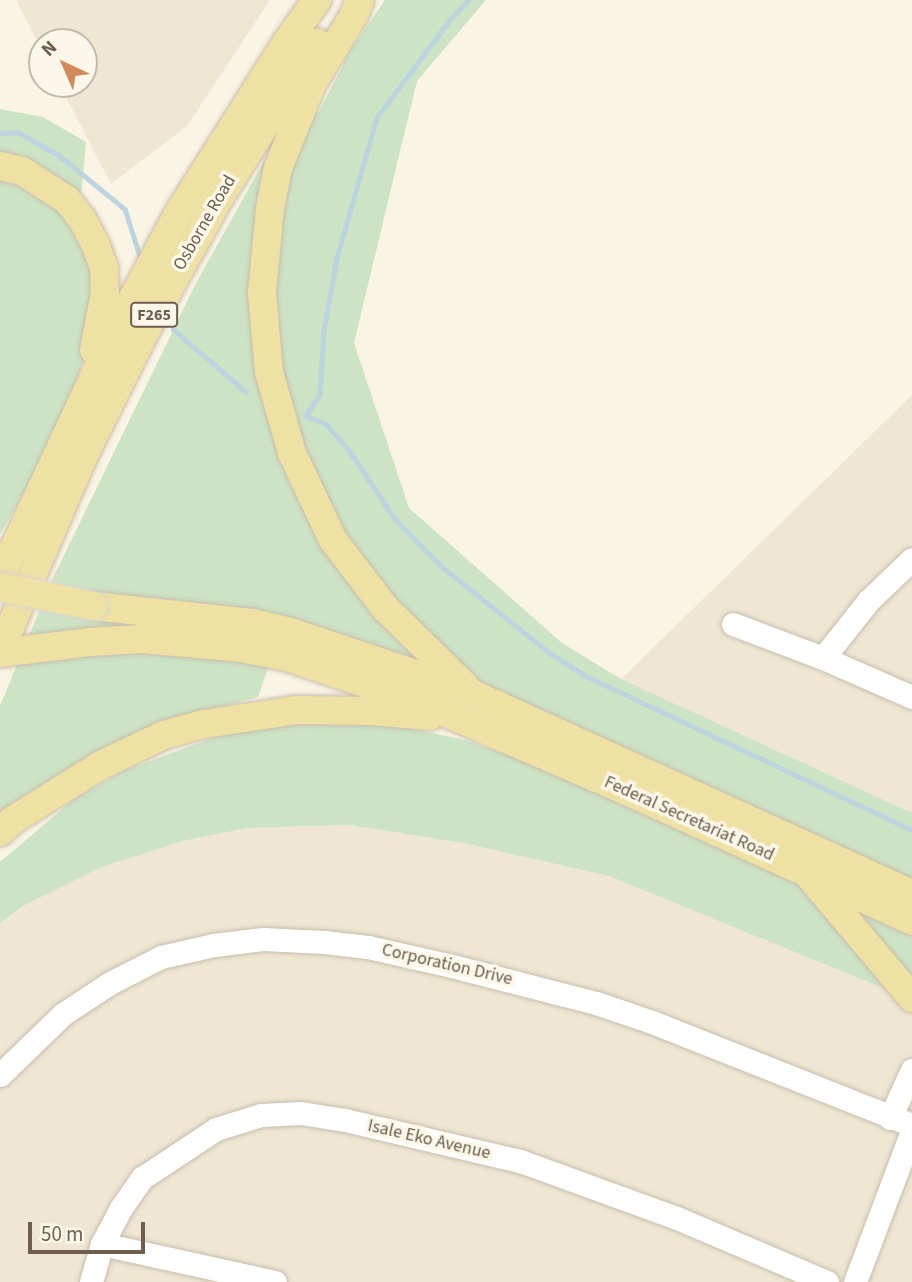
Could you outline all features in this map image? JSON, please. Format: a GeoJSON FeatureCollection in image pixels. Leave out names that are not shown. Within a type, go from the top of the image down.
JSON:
{"type":"FeatureCollection","features":[{"type":"Feature","properties":{"kind":"main road","name":"Osborne Road"},"geometry":{"type":"LineString","coordinates":[[0,578],[78,406],[178,214],[286,43],[317,0]]}},
{"type":"Feature","properties":{"kind":"main road","name":"Osborne Road"},"geometry":{"type":"LineString","coordinates":[[0,652],[84,455],[170,285],[266,121],[348,0]]}},
{"type":"Feature","properties":{"kind":"main road","name":"Federal Secretariat Road"},"geometry":{"type":"LineString","coordinates":[[360,0],[354,15],[312,84],[278,168],[270,208],[262,293],[269,372],[292,453],[333,540],[385,608],[423,687],[464,721],[912,921]]}},
{"type":"Feature","properties":{"kind":"main road"},"geometry":{"type":"LineString","coordinates":[[0,166],[22,171],[66,200],[82,219],[104,268],[102,319],[78,406]]}},
{"type":"Feature","properties":{"kind":"main road"},"geometry":{"type":"LineString","coordinates":[[0,537],[40,489]]}},
{"type":"Feature","properties":{"kind":"main road"},"geometry":{"type":"LineString","coordinates":[[0,587],[93,606],[252,623],[291,632],[423,687]]}},
{"type":"Feature","properties":{"kind":"main road"},"geometry":{"type":"LineString","coordinates":[[0,652],[141,639],[241,648],[423,687]]}},
{"type":"Feature","properties":{"kind":"main road"},"geometry":{"type":"LineString","coordinates":[[0,832],[13,820],[99,766],[164,735],[265,713],[298,710],[423,687]]}},
{"type":"Feature","properties":{"kind":"main road","name":"Federal Secretariat Road"},"geometry":{"type":"LineString","coordinates":[[423,687],[475,695],[912,894]]}},
{"type":"Feature","properties":{"kind":"main road"},"geometry":{"type":"LineString","coordinates":[[807,873],[912,998]]}},
{"type":"Feature","properties":{"kind":"street"},"geometry":{"type":"LineString","coordinates":[[823,658],[869,600],[912,559]]}},
{"type":"Feature","properties":{"kind":"street"},"geometry":{"type":"LineString","coordinates":[[733,624],[823,658],[912,698]]}},
{"type":"Feature","properties":{"kind":"street","name":"Corporation Drive"},"geometry":{"type":"LineString","coordinates":[[0,1076],[63,1014],[110,984],[161,957],[214,945],[263,939],[368,947],[571,996],[652,1022],[907,1131]]}},
{"type":"Feature","properties":{"kind":"street"},"geometry":{"type":"LineString","coordinates":[[855,1282],[907,1131],[912,1070]]}},
{"type":"Feature","properties":{"kind":"street","name":"Isale Eko Avenue"},"geometry":{"type":"LineString","coordinates":[[91,1282],[102,1244],[121,1208],[142,1178],[216,1129],[261,1115],[301,1113],[520,1161],[677,1218],[827,1282]]}},
{"type":"Feature","properties":{"kind":"street"},"geometry":{"type":"LineString","coordinates":[[102,1244],[271,1282]]}},
{"type":"Feature","properties":{"kind":"shaded area"},"geometry":{"type":"Polygon","coordinates":[[[16,0],[270,0],[187,126],[111,184],[66,98],[98,98],[98,28],[31,28],[16,0]]]}},
{"type":"Feature","properties":{"kind":"shaded area"},"geometry":{"type":"Polygon","coordinates":[[[912,395],[912,813],[621,679],[912,395]]]}},
{"type":"Feature","properties":{"kind":"shaded area"},"geometry":{"type":"Polygon","coordinates":[[[350,825],[463,843],[609,876],[893,992],[912,1011],[912,1282],[0,1282],[0,923],[23,906],[102,867],[183,841],[248,828],[350,825]]]}},
{"type":"Feature","properties":{"kind":"green space"},"geometry":{"type":"Polygon","coordinates":[[[385,0],[486,0],[417,81],[354,343],[409,508],[562,643],[621,679],[912,813],[912,879],[285,619],[258,697],[138,731],[77,764],[0,823],[0,706],[52,580],[195,285],[279,134],[319,112],[350,51],[385,0]]]}},
{"type":"Feature","properties":{"kind":"green space"},"geometry":{"type":"Polygon","coordinates":[[[0,109],[43,117],[86,142],[78,230],[98,270],[97,317],[73,391],[22,497],[0,534],[0,109]]]}},
{"type":"Feature","properties":{"kind":"green space"},"geometry":{"type":"Polygon","coordinates":[[[374,721],[465,740],[529,763],[912,935],[912,1000],[609,876],[463,843],[350,825],[248,828],[183,841],[102,867],[23,906],[0,923],[0,862],[73,800],[123,771],[215,737],[301,722],[374,721]]]}},
{"type":"Feature","properties":{"kind":"waterway"},"geometry":{"type":"LineString","coordinates":[[469,0],[451,19],[377,118],[337,258],[324,332],[320,395],[306,416],[326,424],[351,453],[395,519],[440,565],[551,654],[584,675],[912,830]]}},
{"type":"Feature","properties":{"kind":"waterway"},"geometry":{"type":"LineString","coordinates":[[0,133],[18,132],[60,156],[125,209],[141,259]]}},
{"type":"Feature","properties":{"kind":"waterway"},"geometry":{"type":"LineString","coordinates":[[173,329],[246,392]]}}]}
